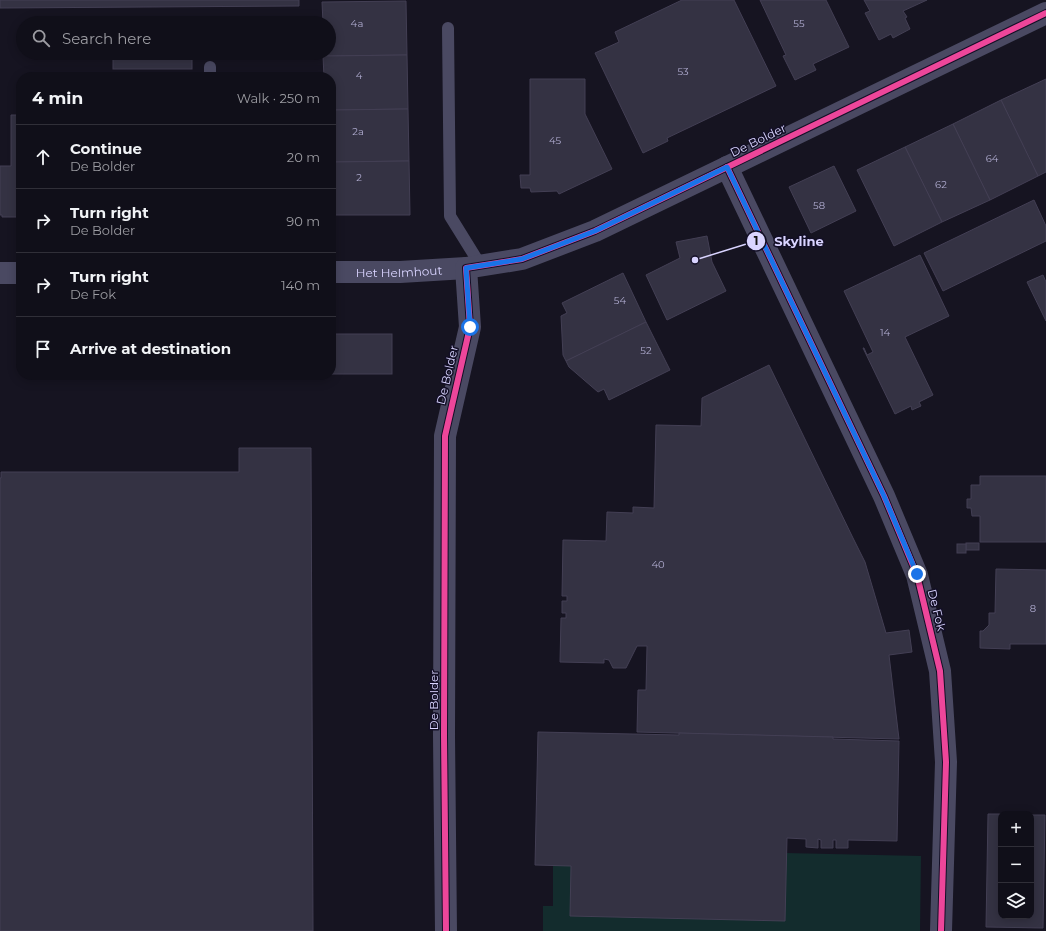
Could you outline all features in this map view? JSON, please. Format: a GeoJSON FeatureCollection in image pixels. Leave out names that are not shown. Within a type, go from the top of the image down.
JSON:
{"type":"FeatureCollection","features":[{"type":"Feature","properties":{"kind":"street","name":"De Bolder"},"geometry":{"type":"LineString","coordinates":[[446,931],[444,736],[445,436],[470,327],[474,267],[522,259],[595,231],[1046,13]]}},
{"type":"Feature","properties":{"kind":"street","name":"De Fok"},"geometry":{"type":"LineString","coordinates":[[727,167],[884,496],[917,574],[940,671],[946,762],[941,931]]}},
{"type":"Feature","properties":{"kind":"street","name":"Het Helmhout"},"geometry":{"type":"LineString","coordinates":[[336,272],[400,272],[474,267]]}},
{"type":"Feature","properties":{"kind":"street"},"geometry":{"type":"LineString","coordinates":[[0,273],[16,273]]}},
{"type":"Feature","properties":{"kind":"lane"},"geometry":{"type":"LineString","coordinates":[[448,28],[450,216],[474,267]]}},
{"type":"Feature","properties":{"kind":"green space"},"geometry":{"type":"Polygon","coordinates":[[[553,848],[921,856],[920,931],[543,931],[543,906],[553,906],[553,848]]]}},
{"type":"Feature","properties":{"kind":"building"},"geometry":{"type":"Polygon","coordinates":[[[0,0],[299,0],[299,6],[0,8],[0,0]]]}},
{"type":"Feature","properties":{"kind":"building"},"geometry":{"type":"Polygon","coordinates":[[[682,0],[734,0],[776,86],[667,138],[668,141],[643,153],[595,53],[619,42],[615,32],[682,0]]]}},
{"type":"Feature","properties":{"kind":"building"},"geometry":{"type":"Polygon","coordinates":[[[760,0],[826,0],[849,47],[813,64],[816,70],[795,80],[783,56],[786,55],[760,0]]]}},
{"type":"Feature","properties":{"kind":"building"},"geometry":{"type":"Polygon","coordinates":[[[864,0],[927,0],[903,11],[907,17],[905,18],[910,29],[893,38],[891,34],[879,40],[865,13],[870,11],[864,0]]]}},
{"type":"Feature","properties":{"kind":"building"},"geometry":{"type":"Polygon","coordinates":[[[406,1],[407,55],[336,56],[336,16],[323,16],[322,2],[406,1]]]}},
{"type":"Feature","properties":{"kind":"building"},"geometry":{"type":"Polygon","coordinates":[[[407,55],[408,109],[336,110],[336,72],[324,72],[323,60],[336,60],[336,56],[407,55]]]}},
{"type":"Feature","properties":{"kind":"building"},"geometry":{"type":"Polygon","coordinates":[[[113,60],[192,60],[192,69],[113,69],[113,60]]]}},
{"type":"Feature","properties":{"kind":"building"},"geometry":{"type":"Polygon","coordinates":[[[530,79],[585,79],[585,114],[612,169],[559,194],[557,191],[531,192],[530,188],[521,188],[520,175],[530,175],[530,79]]]}},
{"type":"Feature","properties":{"kind":"building"},"geometry":{"type":"Polygon","coordinates":[[[1046,79],[1046,172],[1038,176],[1001,100],[1046,79]]]}},
{"type":"Feature","properties":{"kind":"building"},"geometry":{"type":"Polygon","coordinates":[[[1001,100],[1038,176],[990,200],[953,124],[1001,100]]]}},
{"type":"Feature","properties":{"kind":"building"},"geometry":{"type":"Polygon","coordinates":[[[408,109],[409,161],[336,162],[336,110],[408,109]]]}},
{"type":"Feature","properties":{"kind":"building"},"geometry":{"type":"Polygon","coordinates":[[[11,115],[16,115],[16,217],[2,217],[2,215],[0,215],[0,166],[11,166],[11,115]]]}},
{"type":"Feature","properties":{"kind":"building"},"geometry":{"type":"Polygon","coordinates":[[[953,124],[990,200],[942,222],[905,147],[953,124]]]}},
{"type":"Feature","properties":{"kind":"building"},"geometry":{"type":"Polygon","coordinates":[[[905,147],[942,222],[894,246],[857,170],[905,147]]]}},
{"type":"Feature","properties":{"kind":"building"},"geometry":{"type":"Polygon","coordinates":[[[409,161],[410,215],[336,215],[336,162],[409,161]]]}},
{"type":"Feature","properties":{"kind":"building"},"geometry":{"type":"Polygon","coordinates":[[[834,166],[856,211],[811,233],[789,187],[834,166]]]}},
{"type":"Feature","properties":{"kind":"building"},"geometry":{"type":"Polygon","coordinates":[[[1034,200],[1046,226],[1046,241],[943,291],[924,253],[1034,200]]]}},
{"type":"Feature","properties":{"kind":"building"},"geometry":{"type":"Polygon","coordinates":[[[707,236],[712,262],[726,291],[667,320],[646,275],[680,258],[676,242],[707,236]]]}},
{"type":"Feature","properties":{"kind":"building"},"geometry":{"type":"Polygon","coordinates":[[[920,255],[949,316],[905,337],[933,395],[919,402],[921,406],[912,410],[911,406],[895,414],[863,348],[867,355],[873,352],[844,291],[920,255]]]}},
{"type":"Feature","properties":{"kind":"building"},"geometry":{"type":"Polygon","coordinates":[[[623,273],[646,322],[566,361],[563,355],[561,316],[567,313],[562,303],[623,273]]]}},
{"type":"Feature","properties":{"kind":"building"},"geometry":{"type":"Polygon","coordinates":[[[1043,275],[1046,282],[1046,321],[1027,282],[1043,275]]]}},
{"type":"Feature","properties":{"kind":"building"},"geometry":{"type":"Polygon","coordinates":[[[646,322],[670,370],[609,400],[604,389],[598,392],[569,367],[566,361],[646,322]]]}},
{"type":"Feature","properties":{"kind":"building"},"geometry":{"type":"Polygon","coordinates":[[[336,334],[392,334],[392,374],[336,374],[336,334]]]}},
{"type":"Feature","properties":{"kind":"building"},"geometry":{"type":"Polygon","coordinates":[[[769,365],[865,562],[886,633],[909,630],[912,652],[889,655],[899,739],[637,732],[638,690],[646,690],[647,646],[637,646],[626,668],[613,668],[609,660],[604,659],[604,663],[560,662],[561,618],[566,618],[566,613],[562,613],[562,601],[567,601],[567,596],[562,596],[563,540],[606,541],[607,512],[633,513],[633,507],[654,508],[656,425],[701,426],[702,398],[769,365]]]}},
{"type":"Feature","properties":{"kind":"building"},"geometry":{"type":"Polygon","coordinates":[[[239,448],[311,448],[313,931],[0,931],[1,472],[239,472],[239,448]]]}},
{"type":"Feature","properties":{"kind":"building"},"geometry":{"type":"Polygon","coordinates":[[[980,476],[1046,476],[1046,542],[980,542],[980,516],[972,516],[971,508],[967,508],[967,499],[971,499],[971,485],[980,485],[980,476]]]}},
{"type":"Feature","properties":{"kind":"building"},"geometry":{"type":"Polygon","coordinates":[[[966,543],[979,543],[979,550],[966,550],[966,543]]]}},
{"type":"Feature","properties":{"kind":"building"},"geometry":{"type":"Polygon","coordinates":[[[957,544],[966,544],[966,553],[957,553],[957,544]]]}},
{"type":"Feature","properties":{"kind":"building"},"geometry":{"type":"Polygon","coordinates":[[[996,569],[1046,570],[1046,644],[1010,644],[1010,649],[980,648],[980,631],[983,631],[989,625],[989,613],[995,613],[996,569]]]}},
{"type":"Feature","properties":{"kind":"building"},"geometry":{"type":"Polygon","coordinates":[[[538,732],[679,735],[679,733],[833,737],[833,739],[899,741],[897,841],[848,840],[848,848],[836,848],[836,840],[833,840],[833,848],[821,848],[821,840],[818,839],[818,848],[806,847],[806,839],[787,838],[785,921],[570,916],[571,866],[535,865],[538,732]]]}},
{"type":"Feature","properties":{"kind":"building"},"geometry":{"type":"Polygon","coordinates":[[[988,814],[998,814],[998,919],[1034,919],[1034,815],[1045,815],[1043,928],[986,927],[988,814]]]}},
{"type":"Feature","properties":{"kind":"cycle path"},"geometry":{"type":"LineString","coordinates":[[446,931],[444,736],[445,436],[470,327],[466,268],[522,259],[595,231],[1046,13]]}},
{"type":"Feature","properties":{"kind":"cycle path"},"geometry":{"type":"LineString","coordinates":[[727,167],[884,496],[917,575],[940,671],[946,762],[941,931]]}},
{"type":"Feature","properties":{"kind":"place","name":"Skyline"},"geometry":{"type":"Point","coordinates":[695,260]}},
{"type":"Feature","properties":{"kind":"route"},"geometry":{"type":"LineString","coordinates":[[470,327],[466,268],[522,259],[595,231],[727,167],[884,496],[917,574]]}}]}
